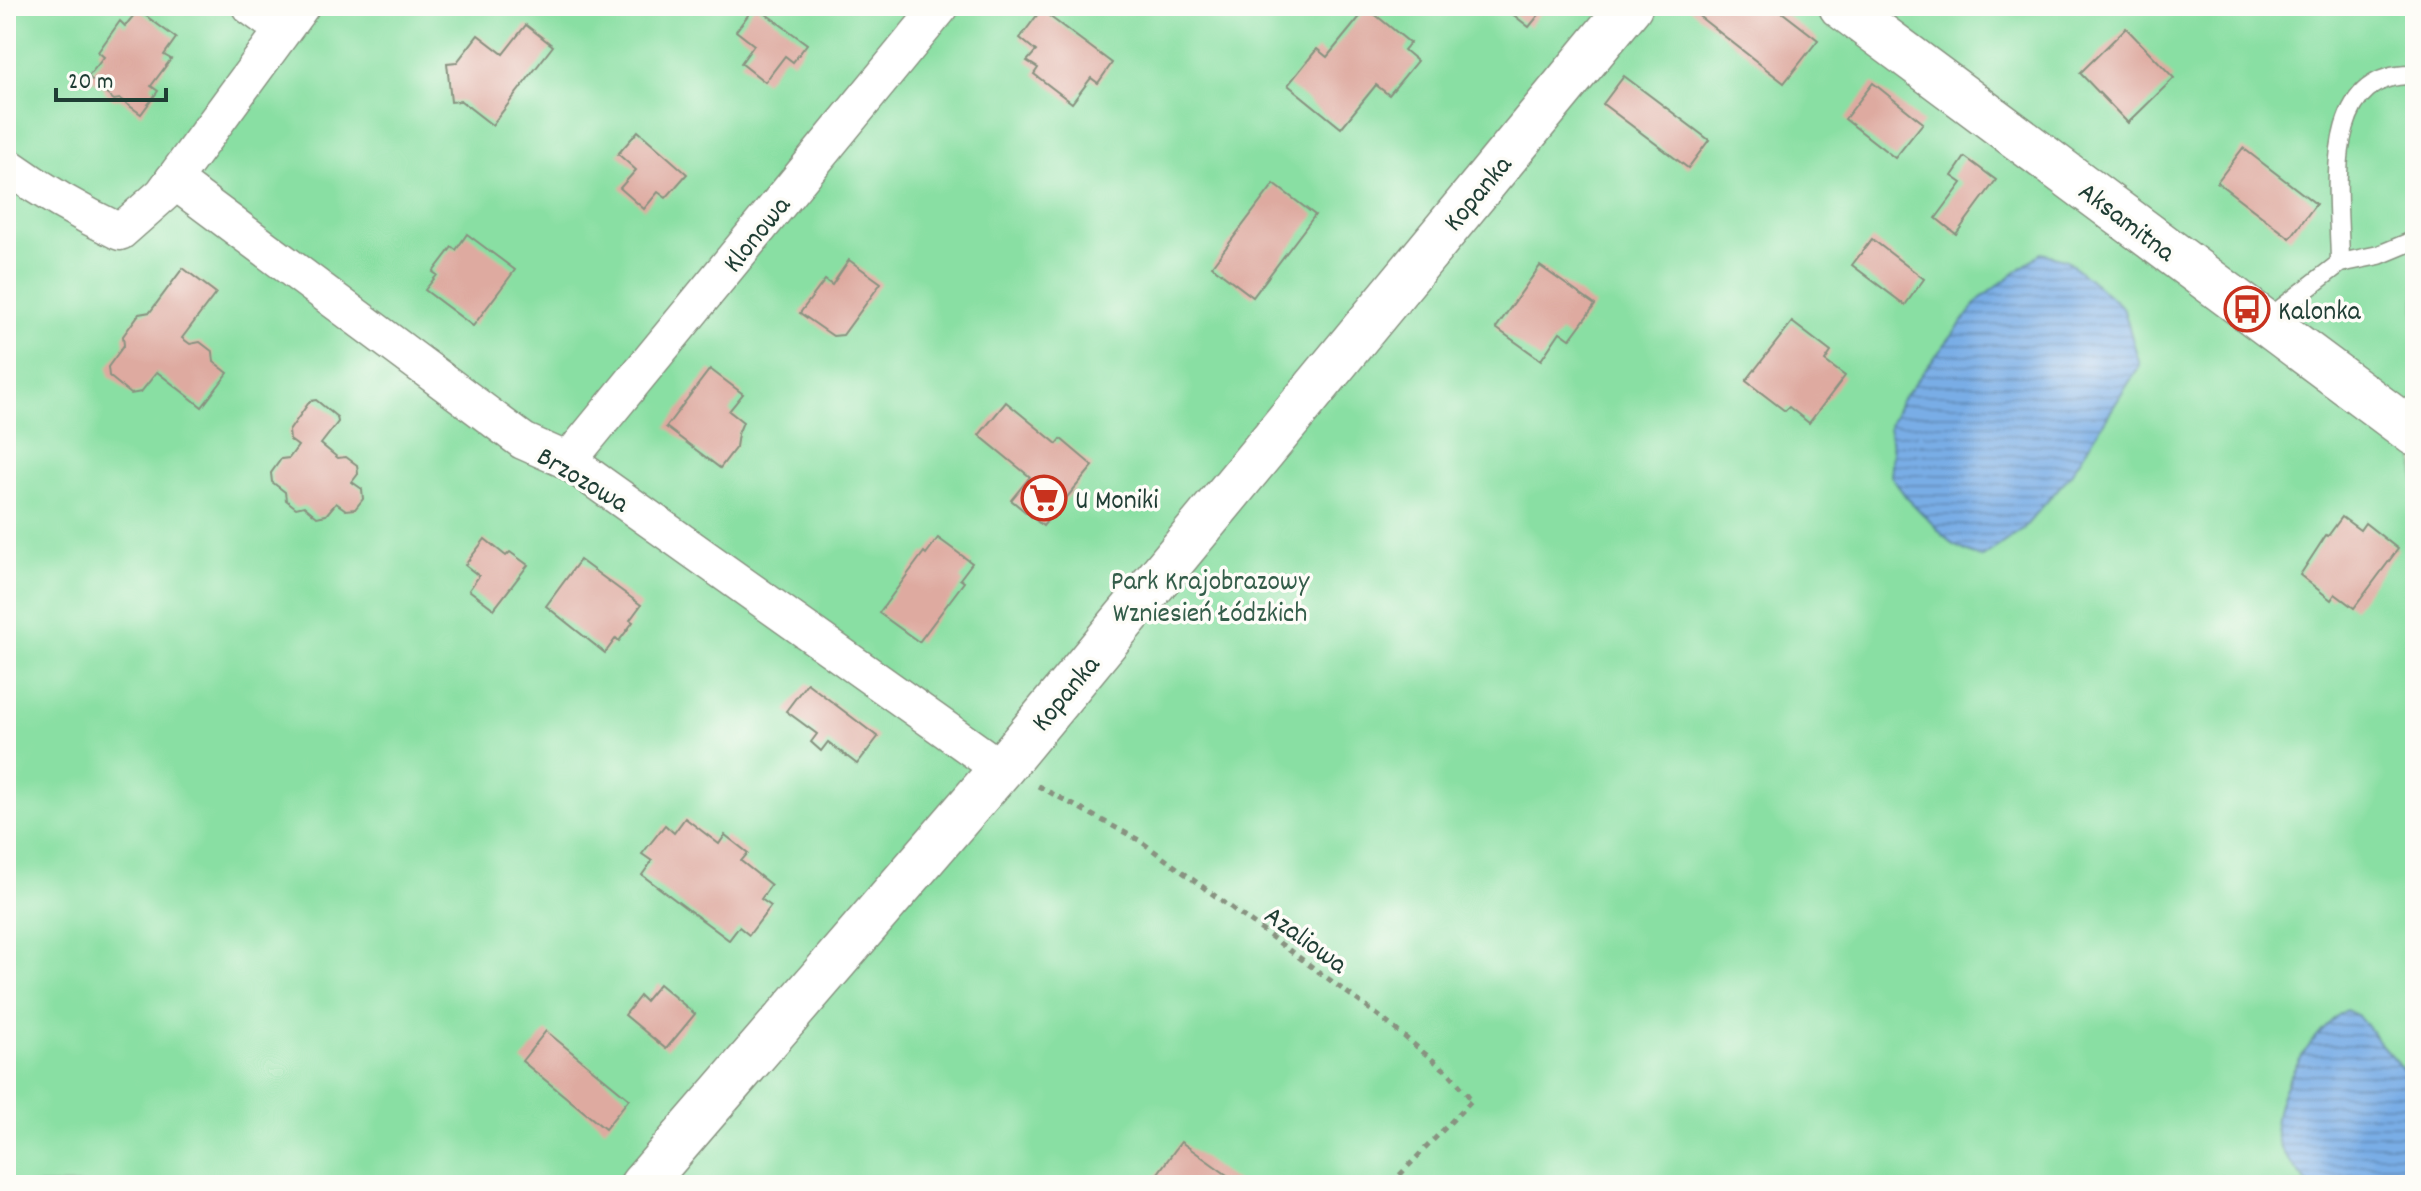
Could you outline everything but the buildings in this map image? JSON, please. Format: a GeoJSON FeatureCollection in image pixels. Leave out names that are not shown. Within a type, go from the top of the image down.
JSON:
{"type":"FeatureCollection","features":[{"type":"Feature","properties":{"kind":"street"},"geometry":{"type":"LineString","coordinates":[[6,165],[37,188],[120,232],[147,210],[173,180],[292,18],[250,6]]}},
{"type":"Feature","properties":{"kind":"street","name":"Klonowa"},"geometry":{"type":"LineString","coordinates":[[568,461],[941,6]]}},
{"type":"Feature","properties":{"kind":"street","name":"Kopanka"},"geometry":{"type":"LineString","coordinates":[[642,1185],[1001,769],[1630,6]]}},
{"type":"Feature","properties":{"kind":"street","name":"Aksamitna"},"geometry":{"type":"LineString","coordinates":[[1841,6],[2415,434]]}},
{"type":"Feature","properties":{"kind":"street","name":"Brzozowa"},"geometry":{"type":"LineString","coordinates":[[173,180],[523,441],[568,461],[1001,769]]}},
{"type":"Feature","properties":{"kind":"lane"},"geometry":{"type":"LineString","coordinates":[[2340,263],[2339,144],[2345,119],[2358,98],[2374,85],[2397,74],[2415,75]]}},
{"type":"Feature","properties":{"kind":"lane"},"geometry":{"type":"LineString","coordinates":[[2264,322],[2340,263],[2379,255],[2415,240]]}},
{"type":"Feature","properties":{"kind":"path","name":"Azaliowa"},"geometry":{"type":"LineString","coordinates":[[1001,769],[1065,799],[1139,840],[1379,1016],[1450,1074],[1472,1100],[1390,1185]]}},
{"type":"Feature","properties":{"kind":"green space","name":"Park Krajobrazowy Wzniesień Łódzkich"},"geometry":{"type":"Polygon","coordinates":[[[6,6],[2415,6],[2415,1185],[6,1185],[6,6]]]}},
{"type":"Feature","properties":{"kind":"water"},"geometry":{"type":"Polygon","coordinates":[[[2041,253],[2065,259],[2123,307],[2140,365],[2071,474],[2023,529],[1981,558],[1953,545],[1906,497],[1891,476],[1893,451],[1889,427],[1900,402],[1980,299],[2041,253]]]}},
{"type":"Feature","properties":{"kind":"water"},"geometry":{"type":"Polygon","coordinates":[[[2346,1010],[2359,1016],[2415,1083],[2415,1185],[2309,1185],[2279,1144],[2275,1123],[2295,1067],[2320,1032],[2346,1010]]]}},
{"type":"Feature","properties":{"kind":"place","name":"Kalonka"},"geometry":{"type":"Point","coordinates":[2247,309]}},
{"type":"Feature","properties":{"kind":"place","name":"U Moniki"},"geometry":{"type":"Point","coordinates":[1044,498]}}]}
